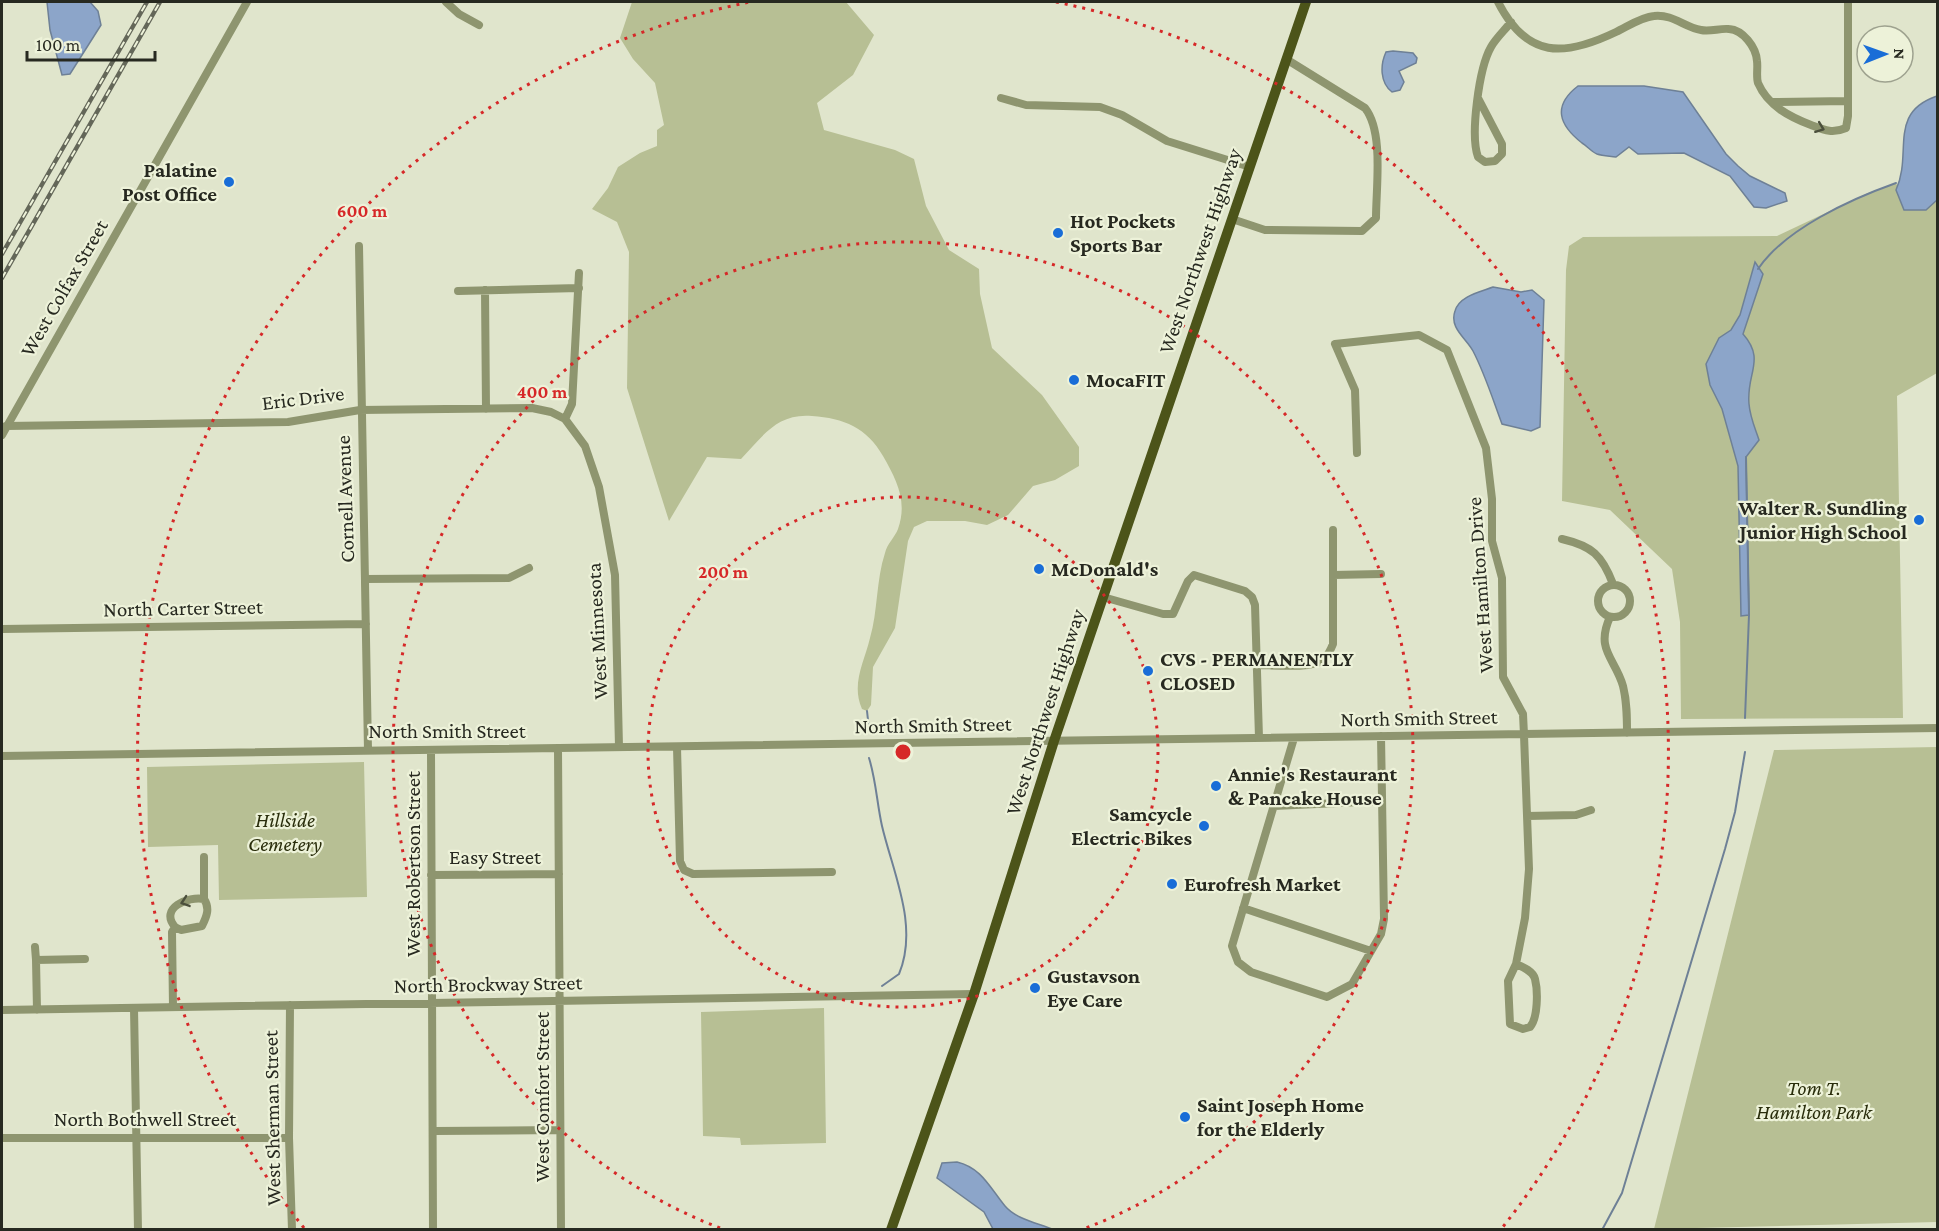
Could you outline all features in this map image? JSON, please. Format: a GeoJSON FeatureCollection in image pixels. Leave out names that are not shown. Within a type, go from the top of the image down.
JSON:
{"type":"FeatureCollection","features":[{"type":"Feature","properties":{"kind":"main road","name":"West Northwest Highway"},"geometry":{"type":"LineString","coordinates":[[891,1230],[974,994],[1054,741],[1306,2]]}},
{"type":"Feature","properties":{"kind":"street","name":"West Colfax Street"},"geometry":{"type":"LineString","coordinates":[[2,435],[247,2]]}},
{"type":"Feature","properties":{"kind":"street"},"geometry":{"type":"LineString","coordinates":[[446,2],[459,14],[479,25]]}},
{"type":"Feature","properties":{"kind":"street"},"geometry":{"type":"LineString","coordinates":[[1498,2],[1511,22],[1536,44],[1547,49],[1565,50],[1590,44],[1651,16],[1669,16],[1702,31],[1730,29],[1745,35],[1757,57],[1758,82],[1772,102],[1781,111],[1830,132],[1846,128],[1848,2]]}},
{"type":"Feature","properties":{"kind":"street"},"geometry":{"type":"LineString","coordinates":[[1478,98],[1502,144],[1502,154],[1495,161],[1485,162],[1478,157],[1475,150],[1474,112],[1490,49],[1511,22]]}},
{"type":"Feature","properties":{"kind":"street"},"geometry":{"type":"LineString","coordinates":[[1232,219],[1265,230],[1362,231],[1376,218],[1376,133],[1373,118],[1365,108],[1286,59]]}},
{"type":"Feature","properties":{"kind":"street"},"geometry":{"type":"LineString","coordinates":[[1001,98],[1026,105],[1100,107],[1122,115],[1167,141],[1250,167]]}},
{"type":"Feature","properties":{"kind":"street"},"geometry":{"type":"LineString","coordinates":[[1772,102],[1848,100]]}},
{"type":"Feature","properties":{"kind":"street","name":"Cornell Avenue"},"geometry":{"type":"LineString","coordinates":[[359,246],[360,410],[368,750]]}},
{"type":"Feature","properties":{"kind":"street"},"geometry":{"type":"LineString","coordinates":[[565,419],[572,404],[579,273]]}},
{"type":"Feature","properties":{"kind":"street"},"geometry":{"type":"LineString","coordinates":[[458,291],[579,288]]}},
{"type":"Feature","properties":{"kind":"street"},"geometry":{"type":"LineString","coordinates":[[485,290],[486,409]]}},
{"type":"Feature","properties":{"kind":"street","name":"West Hamilton Drive"},"geometry":{"type":"LineString","coordinates":[[1357,453],[1355,390],[1335,344],[1419,335],[1447,350],[1486,448],[1492,499],[1492,541],[1502,578],[1503,677],[1523,714],[1527,898],[1516,964],[1508,981],[1510,1024],[1523,1029],[1530,1027],[1536,1016],[1535,979],[1531,973],[1516,964]]}},
{"type":"Feature","properties":{"kind":"street","name":"Eric Drive"},"geometry":{"type":"LineString","coordinates":[[6,426],[288,422],[360,410],[532,408],[551,412],[565,419]]}},
{"type":"Feature","properties":{"kind":"street","name":"West Minnesota"},"geometry":{"type":"LineString","coordinates":[[565,419],[585,446],[599,487],[615,575],[619,747]]}},
{"type":"Feature","properties":{"kind":"street"},"geometry":{"type":"LineString","coordinates":[[1257,665],[1310,664],[1324,660],[1333,644],[1333,530]]}},
{"type":"Feature","properties":{"kind":"street"},"geometry":{"type":"LineString","coordinates":[[1562,539],[1582,544],[1596,554],[1607,568],[1613,585]]}},
{"type":"Feature","properties":{"kind":"street"},"geometry":{"type":"LineString","coordinates":[[365,579],[509,578],[530,568]]}},
{"type":"Feature","properties":{"kind":"street"},"geometry":{"type":"LineString","coordinates":[[1333,574],[1381,574]]}},
{"type":"Feature","properties":{"kind":"street"},"geometry":{"type":"LineString","coordinates":[[1103,597],[1163,614],[1173,614],[1188,581],[1194,575],[1245,591],[1252,597],[1255,605],[1259,738]]}},
{"type":"Feature","properties":{"kind":"street"},"geometry":{"type":"LineString","coordinates":[[1613,585],[1623,587],[1630,600],[1623,615],[1610,617],[1599,608],[1598,599],[1603,589],[1613,585]]}},
{"type":"Feature","properties":{"kind":"street"},"geometry":{"type":"LineString","coordinates":[[1610,617],[1604,643],[1607,657],[1622,682],[1626,698],[1627,733]]}},
{"type":"Feature","properties":{"kind":"street","name":"North Carter Street"},"geometry":{"type":"LineString","coordinates":[[2,629],[366,624]]}},
{"type":"Feature","properties":{"kind":"street","name":"North Smith Street"},"geometry":{"type":"LineString","coordinates":[[2,756],[1938,728]]}},
{"type":"Feature","properties":{"kind":"street"},"geometry":{"type":"LineString","coordinates":[[1294,738],[1232,946],[1238,962],[1251,972],[1326,997],[1352,984],[1381,934],[1384,919],[1381,736]]}},
{"type":"Feature","properties":{"kind":"street"},"geometry":{"type":"LineString","coordinates":[[677,747],[680,861],[684,870],[693,874],[832,872]]}},
{"type":"Feature","properties":{"kind":"street","name":"West Comfort Street"},"geometry":{"type":"LineString","coordinates":[[558,748],[561,1230]]}},
{"type":"Feature","properties":{"kind":"street","name":"West Robertson Street"},"geometry":{"type":"LineString","coordinates":[[431,750],[433,1230]]}},
{"type":"Feature","properties":{"kind":"street"},"geometry":{"type":"LineString","coordinates":[[1274,806],[1382,801]]}},
{"type":"Feature","properties":{"kind":"street"},"geometry":{"type":"LineString","coordinates":[[1527,816],[1576,816],[1591,810]]}},
{"type":"Feature","properties":{"kind":"street"},"geometry":{"type":"LineString","coordinates":[[204,857],[204,899],[208,904],[202,926],[182,930],[172,924],[171,912],[175,905],[184,900],[204,899]]}},
{"type":"Feature","properties":{"kind":"street","name":"Easy Street"},"geometry":{"type":"LineString","coordinates":[[431,875],[559,874]]}},
{"type":"Feature","properties":{"kind":"street"},"geometry":{"type":"LineString","coordinates":[[1243,908],[1371,951]]}},
{"type":"Feature","properties":{"kind":"street"},"geometry":{"type":"LineString","coordinates":[[173,1007],[172,932],[175,927]]}},
{"type":"Feature","properties":{"kind":"street"},"geometry":{"type":"LineString","coordinates":[[35,947],[37,1010]]}},
{"type":"Feature","properties":{"kind":"street"},"geometry":{"type":"LineString","coordinates":[[36,960],[85,959]]}},
{"type":"Feature","properties":{"kind":"street","name":"North Brockway Street"},"geometry":{"type":"LineString","coordinates":[[2,1010],[974,994]]}},
{"type":"Feature","properties":{"kind":"street","name":"West Sherman Street"},"geometry":{"type":"LineString","coordinates":[[290,1005],[289,1138],[292,1230]]}},
{"type":"Feature","properties":{"kind":"street"},"geometry":{"type":"LineString","coordinates":[[135,1008],[138,1230]]}},
{"type":"Feature","properties":{"kind":"street"},"geometry":{"type":"LineString","coordinates":[[434,1131],[560,1130]]}},
{"type":"Feature","properties":{"kind":"street","name":"North Bothwell Street"},"geometry":{"type":"LineString","coordinates":[[2,1137],[289,1138]]}},
{"type":"Feature","properties":{"kind":"green space"},"geometry":{"type":"Polygon","coordinates":[[[632,2],[846,2],[874,35],[853,75],[817,103],[824,130],[895,150],[914,159],[926,206],[949,250],[979,269],[980,294],[992,348],[1042,395],[1079,447],[1079,466],[1055,480],[1033,486],[1008,515],[987,525],[965,521],[927,521],[914,527],[908,541],[895,628],[873,667],[871,705],[867,711],[862,709],[859,700],[858,682],[873,628],[882,563],[887,547],[898,529],[902,509],[899,491],[892,473],[870,438],[854,426],[834,419],[812,416],[789,418],[764,434],[741,459],[707,457],[669,521],[627,388],[629,252],[617,222],[592,209],[608,188],[618,167],[640,153],[657,146],[657,130],[664,125],[655,83],[633,59],[620,38],[632,2]]]}},
{"type":"Feature","properties":{"kind":"green space"},"geometry":{"type":"Polygon","coordinates":[[[1896,183],[1901,194],[1931,205],[1937,200],[1937,373],[1897,396],[1903,718],[1681,719],[1680,622],[1672,569],[1610,510],[1562,501],[1566,270],[1569,246],[1583,237],[1777,236],[1868,193],[1896,183]]]}},
{"type":"Feature","properties":{"kind":"green space","name":"Tom T. Hamilton Park"},"geometry":{"type":"Polygon","coordinates":[[[1937,747],[1937,1222],[1654,1229],[1774,750],[1937,747]]]}},
{"type":"Feature","properties":{"kind":"green space","name":"Hillside Cemetery"},"geometry":{"type":"Polygon","coordinates":[[[364,762],[367,897],[219,900],[218,845],[148,847],[147,767],[364,762]]]}},
{"type":"Feature","properties":{"kind":"green space"},"geometry":{"type":"Polygon","coordinates":[[[824,1008],[826,1143],[741,1145],[740,1138],[703,1136],[701,1012],[824,1008]]]}},
{"type":"Feature","properties":{"kind":"water"},"geometry":{"type":"Polygon","coordinates":[[[47,2],[90,2],[98,11],[101,25],[70,74],[62,75],[50,30],[47,2]]]}},
{"type":"Feature","properties":{"kind":"water"},"geometry":{"type":"Polygon","coordinates":[[[1386,52],[1413,53],[1417,58],[1416,63],[1399,71],[1404,82],[1400,90],[1392,92],[1385,84],[1382,68],[1386,52]]]}},
{"type":"Feature","properties":{"kind":"water"},"geometry":{"type":"Polygon","coordinates":[[[1578,86],[1644,86],[1683,92],[1726,154],[1750,176],[1785,193],[1787,201],[1766,208],[1754,207],[1730,176],[1684,153],[1638,154],[1629,147],[1616,157],[1595,153],[1574,136],[1562,115],[1564,101],[1578,86]]]}},
{"type":"Feature","properties":{"kind":"water"},"geometry":{"type":"Polygon","coordinates":[[[1937,96],[1937,200],[1926,210],[1904,210],[1896,190],[1901,176],[1907,123],[1912,113],[1922,103],[1937,96]]]}},
{"type":"Feature","properties":{"kind":"water"},"geometry":{"type":"Polygon","coordinates":[[[1755,262],[1763,274],[1743,334],[1753,352],[1754,367],[1749,404],[1759,440],[1746,457],[1749,615],[1741,616],[1738,466],[1722,409],[1710,385],[1706,364],[1719,338],[1731,330],[1740,315],[1755,262]]]}},
{"type":"Feature","properties":{"kind":"water"},"geometry":{"type":"Polygon","coordinates":[[[1493,287],[1521,292],[1532,290],[1544,300],[1540,427],[1531,431],[1502,424],[1477,360],[1454,323],[1457,306],[1465,298],[1493,287]]]}},
{"type":"Feature","properties":{"kind":"water"},"geometry":{"type":"Polygon","coordinates":[[[957,1162],[979,1174],[1005,1206],[1015,1214],[1052,1229],[993,1229],[984,1212],[937,1178],[942,1163],[957,1162]]]}},
{"type":"Feature","properties":{"kind":"waterway"},"geometry":{"type":"LineString","coordinates":[[1758,269],[1770,254],[1802,228],[1840,207],[1896,183]]}},
{"type":"Feature","properties":{"kind":"waterway"},"geometry":{"type":"LineString","coordinates":[[1745,718],[1749,615],[1746,457]]}},
{"type":"Feature","properties":{"kind":"waterway"},"geometry":{"type":"LineString","coordinates":[[867,711],[869,729]]}},
{"type":"Feature","properties":{"kind":"waterway"},"geometry":{"type":"LineString","coordinates":[[1602,1230],[1622,1193],[1725,849],[1735,812],[1745,752]]}},
{"type":"Feature","properties":{"kind":"waterway"},"geometry":{"type":"LineString","coordinates":[[869,758],[882,826],[905,918],[904,956],[899,974],[882,986]]}},
{"type":"Feature","properties":{"kind":"railway"},"geometry":{"type":"LineString","coordinates":[[2,254],[147,2]]}},
{"type":"Feature","properties":{"kind":"railway"},"geometry":{"type":"LineString","coordinates":[[2,278],[160,2]]}},
{"type":"Feature","properties":{"kind":"place","name":"Palatine Post Office"},"geometry":{"type":"Point","coordinates":[229,182]}},
{"type":"Feature","properties":{"kind":"place","name":"Hot Pockets Sports Bar"},"geometry":{"type":"Point","coordinates":[1058,233]}},
{"type":"Feature","properties":{"kind":"place","name":"MocaFIT"},"geometry":{"type":"Point","coordinates":[1074,380]}},
{"type":"Feature","properties":{"kind":"place","name":"Walter R. Sundling Junior High School"},"geometry":{"type":"Point","coordinates":[1919,520]}},
{"type":"Feature","properties":{"kind":"place","name":"McDonald's"},"geometry":{"type":"Point","coordinates":[1039,569]}},
{"type":"Feature","properties":{"kind":"place","name":"CVS - PERMANENTLY CLOSED"},"geometry":{"type":"Point","coordinates":[1148,671]}},
{"type":"Feature","properties":{"kind":"place","name":"Annie's Restaurant & Pancake House"},"geometry":{"type":"Point","coordinates":[1216,786]}},
{"type":"Feature","properties":{"kind":"place","name":"Samcycle Electric Bikes"},"geometry":{"type":"Point","coordinates":[1204,826]}},
{"type":"Feature","properties":{"kind":"place","name":"Eurofresh Market"},"geometry":{"type":"Point","coordinates":[1172,884]}},
{"type":"Feature","properties":{"kind":"place","name":"Gustavson Eye Care"},"geometry":{"type":"Point","coordinates":[1035,988]}},
{"type":"Feature","properties":{"kind":"place","name":"Saint Joseph Home for the Elderly"},"geometry":{"type":"Point","coordinates":[1185,1117]}}]}
